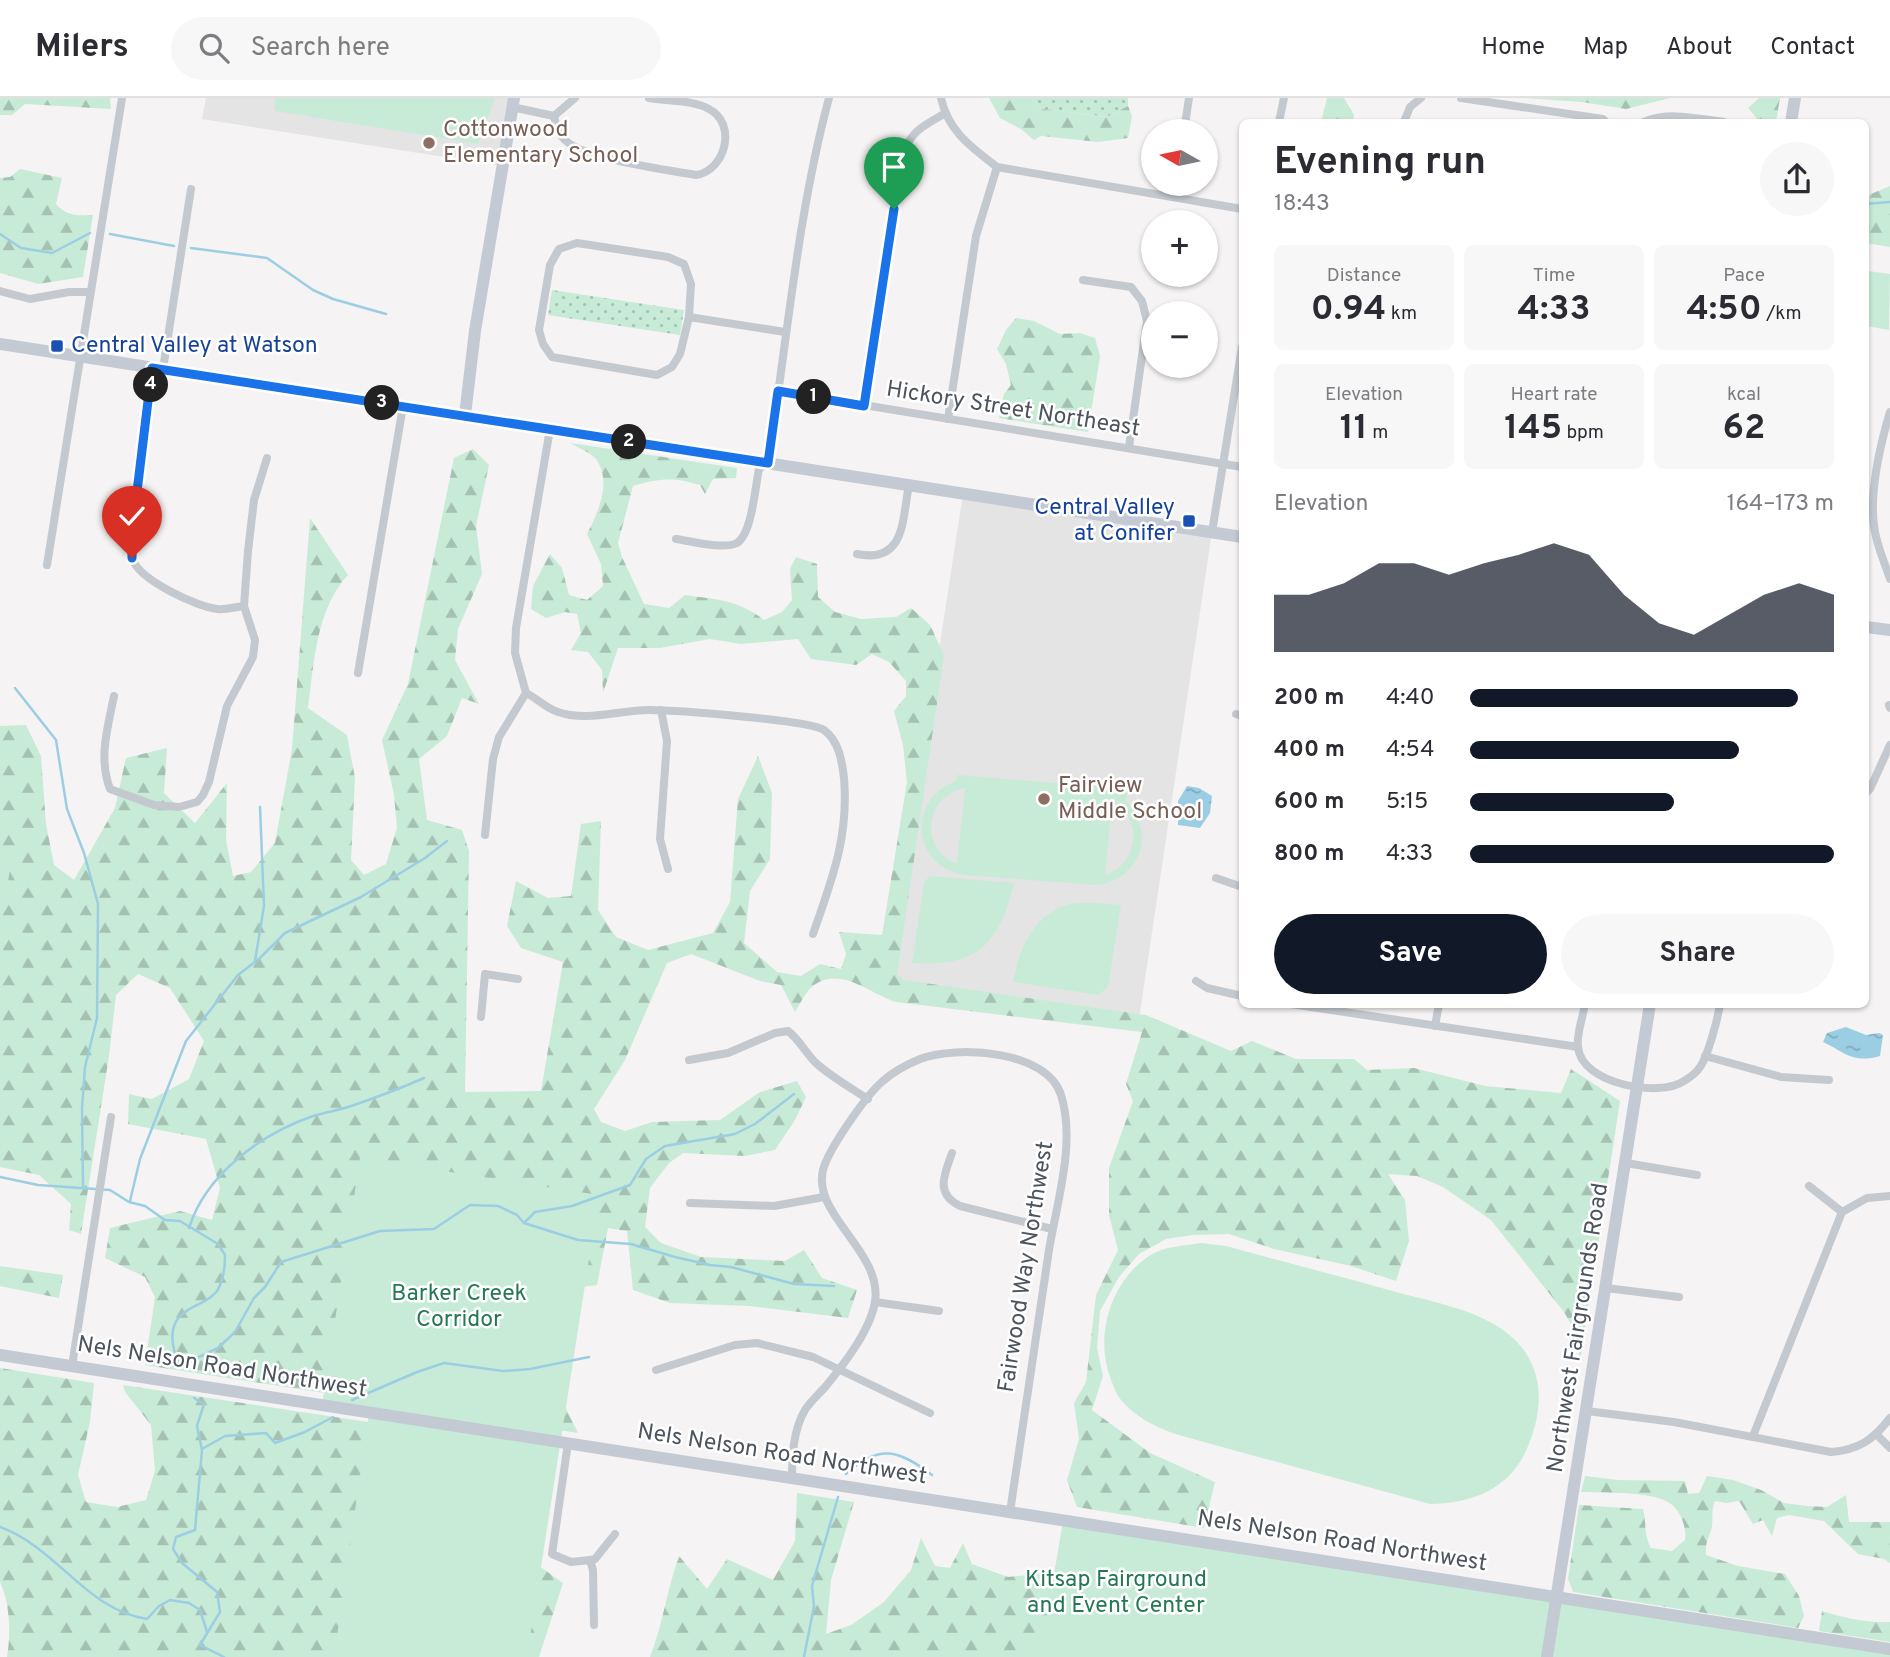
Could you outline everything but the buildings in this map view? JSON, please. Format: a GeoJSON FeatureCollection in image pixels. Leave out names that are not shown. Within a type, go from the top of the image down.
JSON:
{"type":"FeatureCollection","features":[{"type":"Feature","properties":{"kind":"street"},"geometry":{"type":"LineString","coordinates":[[47,565],[122,98]]}},
{"type":"Feature","properties":{"kind":"street"},"geometry":{"type":"LineString","coordinates":[[554,116],[575,98]]}},
{"type":"Feature","properties":{"kind":"street"},"geometry":{"type":"LineString","coordinates":[[554,116],[556,127],[573,146],[625,163],[696,175],[713,169],[722,155],[726,132],[720,117],[707,107],[649,98]]}},
{"type":"Feature","properties":{"kind":"street"},"geometry":{"type":"LineString","coordinates":[[676,539],[729,545],[738,542],[748,527],[759,469],[768,463],[785,332],[818,138],[829,98]]}},
{"type":"Feature","properties":{"kind":"street"},"geometry":{"type":"LineString","coordinates":[[941,98],[944,114],[954,130],[997,167],[1239,208]]}},
{"type":"Feature","properties":{"kind":"street"},"geometry":{"type":"LineString","coordinates":[[1186,119],[1189,98]]}},
{"type":"Feature","properties":{"kind":"street"},"geometry":{"type":"LineString","coordinates":[[1280,119],[1284,98]]}},
{"type":"Feature","properties":{"kind":"street"},"geometry":{"type":"LineString","coordinates":[[1405,119],[1410,107],[1421,98]]}},
{"type":"Feature","properties":{"kind":"street"},"geometry":{"type":"LineString","coordinates":[[1461,98],[1603,119]]}},
{"type":"Feature","properties":{"kind":"street"},"geometry":{"type":"LineString","coordinates":[[1792,119],[1796,98]]}},
{"type":"Feature","properties":{"kind":"street"},"geometry":{"type":"LineString","coordinates":[[465,415],[475,331],[513,102],[554,116]]}},
{"type":"Feature","properties":{"kind":"street"},"geometry":{"type":"LineString","coordinates":[[864,406],[901,156],[909,136],[944,114]]}},
{"type":"Feature","properties":{"kind":"street"},"geometry":{"type":"LineString","coordinates":[[1652,119],[1676,116],[1700,119]]}},
{"type":"Feature","properties":{"kind":"street"},"geometry":{"type":"LineString","coordinates":[[948,419],[976,236],[997,167]]}},
{"type":"Feature","properties":{"kind":"street"},"geometry":{"type":"LineString","coordinates":[[191,189],[158,368],[131,550],[133,561],[146,576],[195,602],[218,609],[244,606]]}},
{"type":"Feature","properties":{"kind":"street"},"geometry":{"type":"LineString","coordinates":[[577,243],[668,257],[684,264],[691,284],[689,317],[680,354],[672,367],[657,375],[552,357],[543,344],[539,330],[550,265],[559,249],[577,243]]}},
{"type":"Feature","properties":{"kind":"street"},"geometry":{"type":"LineString","coordinates":[[1083,280],[1131,288],[1142,301],[1147,321],[1129,447]]}},
{"type":"Feature","properties":{"kind":"street"},"geometry":{"type":"LineString","coordinates":[[0,291],[30,299],[69,292],[90,292]]}},
{"type":"Feature","properties":{"kind":"street"},"geometry":{"type":"LineString","coordinates":[[689,317],[785,332]]}},
{"type":"Feature","properties":{"kind":"street"},"geometry":{"type":"LineString","coordinates":[[0,346],[465,415],[1239,536]]}},
{"type":"Feature","properties":{"kind":"street"},"geometry":{"type":"LineString","coordinates":[[1212,532],[1239,366]]}},
{"type":"Feature","properties":{"kind":"street","name":"Hickory Street Northeast"},"geometry":{"type":"LineString","coordinates":[[778,391],[1239,466]]}},
{"type":"Feature","properties":{"kind":"street"},"geometry":{"type":"LineString","coordinates":[[358,673],[403,406]]}},
{"type":"Feature","properties":{"kind":"street"},"geometry":{"type":"LineString","coordinates":[[1889,575],[1875,531],[1874,501],[1883,435],[1890,412]]}},
{"type":"Feature","properties":{"kind":"street"},"geometry":{"type":"LineString","coordinates":[[550,429],[516,628],[515,653],[526,693],[547,707],[568,715],[661,710],[791,722],[823,730],[834,741],[843,766],[846,807],[844,835],[813,934]]}},
{"type":"Feature","properties":{"kind":"street"},"geometry":{"type":"LineString","coordinates":[[114,696],[103,747],[106,779],[110,789],[154,805],[179,807],[197,802],[209,782],[227,706],[253,657],[255,640],[244,606],[254,500],[267,458]]}},
{"type":"Feature","properties":{"kind":"street"},"geometry":{"type":"LineString","coordinates":[[857,554],[882,554],[895,545],[902,526],[909,485]]}},
{"type":"Feature","properties":{"kind":"street"},"geometry":{"type":"LineString","coordinates":[[1869,627],[1890,630]]}},
{"type":"Feature","properties":{"kind":"street"},"geometry":{"type":"LineString","coordinates":[[485,835],[493,759],[499,737],[526,693]]}},
{"type":"Feature","properties":{"kind":"street"},"geometry":{"type":"LineString","coordinates":[[661,710],[667,741],[660,839],[668,869]]}},
{"type":"Feature","properties":{"kind":"street"},"geometry":{"type":"LineString","coordinates":[[1869,790],[1890,745]]}},
{"type":"Feature","properties":{"kind":"street"},"geometry":{"type":"LineString","coordinates":[[1216,878],[1239,886]]}},
{"type":"Feature","properties":{"kind":"street"},"geometry":{"type":"LineString","coordinates":[[481,1017],[485,974],[518,979]]}},
{"type":"Feature","properties":{"kind":"street"},"geometry":{"type":"LineString","coordinates":[[1196,981],[1207,988],[1239,995]]}},
{"type":"Feature","properties":{"kind":"street"},"geometry":{"type":"LineString","coordinates":[[1344,1008],[1435,1026],[1578,1047]]}},
{"type":"Feature","properties":{"kind":"street"},"geometry":{"type":"LineString","coordinates":[[1435,1026],[1438,1008]]}},
{"type":"Feature","properties":{"kind":"street"},"geometry":{"type":"LineString","coordinates":[[1584,1008],[1578,1047],[1582,1061],[1600,1076],[1614,1083],[1637,1087],[1682,1083],[1700,1067],[1719,1008]]}},
{"type":"Feature","properties":{"kind":"street","name":"Northwest Fairgrounds Road"},"geometry":{"type":"LineString","coordinates":[[1548,1657],[1649,1008]]}},
{"type":"Feature","properties":{"kind":"street"},"geometry":{"type":"LineString","coordinates":[[689,1060],[728,1053],[775,1033],[788,1031],[817,1064],[868,1099]]}},
{"type":"Feature","properties":{"kind":"street","name":"Fairwood Way Northwest"},"geometry":{"type":"LineString","coordinates":[[824,1197],[822,1180],[827,1159],[883,1081],[912,1063],[945,1053],[964,1051],[1002,1056],[1031,1065],[1056,1083],[1066,1123],[1067,1148],[1052,1229],[1010,1512]]}},
{"type":"Feature","properties":{"kind":"street"},"geometry":{"type":"LineString","coordinates":[[1705,1056],[1782,1077],[1829,1080]]}},
{"type":"Feature","properties":{"kind":"street"},"geometry":{"type":"LineString","coordinates":[[72,1366],[111,1117]]}},
{"type":"Feature","properties":{"kind":"street"},"geometry":{"type":"LineString","coordinates":[[952,1153],[944,1180],[944,1192],[950,1201],[960,1206],[1052,1229]]}},
{"type":"Feature","properties":{"kind":"street"},"geometry":{"type":"LineString","coordinates":[[1626,1163],[1697,1175]]}},
{"type":"Feature","properties":{"kind":"street"},"geometry":{"type":"LineString","coordinates":[[1809,1186],[1842,1212]]}},
{"type":"Feature","properties":{"kind":"street"},"geometry":{"type":"LineString","coordinates":[[1753,1436],[1842,1212],[1867,1198],[1890,1196]]}},
{"type":"Feature","properties":{"kind":"street"},"geometry":{"type":"LineString","coordinates":[[690,1203],[774,1206],[824,1197],[870,1267],[875,1302],[858,1342],[805,1411],[794,1443],[792,1479]]}},
{"type":"Feature","properties":{"kind":"street"},"geometry":{"type":"LineString","coordinates":[[1606,1288],[1679,1297]]}},
{"type":"Feature","properties":{"kind":"street"},"geometry":{"type":"LineString","coordinates":[[875,1302],[939,1311]]}},
{"type":"Feature","properties":{"kind":"street"},"geometry":{"type":"LineString","coordinates":[[656,1370],[735,1345],[757,1343],[813,1357],[930,1413]]}},
{"type":"Feature","properties":{"kind":"street","name":"Nels Nelson Road Northwest"},"geometry":{"type":"LineString","coordinates":[[0,1355],[1890,1649]]}},
{"type":"Feature","properties":{"kind":"street"},"geometry":{"type":"LineString","coordinates":[[1587,1411],[1674,1422],[1831,1452],[1853,1448],[1877,1435],[1890,1418]]}},
{"type":"Feature","properties":{"kind":"street"},"geometry":{"type":"LineString","coordinates":[[1877,1435],[1890,1448]]}},
{"type":"Feature","properties":{"kind":"street"},"geometry":{"type":"LineString","coordinates":[[568,1443],[552,1554],[571,1562],[592,1559],[615,1534]]}},
{"type":"Feature","properties":{"kind":"street"},"geometry":{"type":"LineString","coordinates":[[592,1559],[594,1625]]}},
{"type":"Feature","properties":{"kind":"shaded area","name":"Cottonwood Elementary School"},"geometry":{"type":"Polygon","coordinates":[[[206,98],[514,98],[502,166],[202,119],[206,98]]]}},
{"type":"Feature","properties":{"kind":"shaded area","name":"Fairview Middle School"},"geometry":{"type":"Polygon","coordinates":[[[963,494],[1212,532],[1138,1026],[887,987],[963,494]]]}},
{"type":"Feature","properties":{"kind":"green space"},"geometry":{"type":"Polygon","coordinates":[[[0,98],[110,98],[111,109],[25,104],[12,115],[0,115],[0,98]]]}},
{"type":"Feature","properties":{"kind":"green space"},"geometry":{"type":"Polygon","coordinates":[[[275,98],[495,98],[478,144],[275,111],[275,98]]]}},
{"type":"Feature","properties":{"kind":"green space"},"geometry":{"type":"Polygon","coordinates":[[[989,98],[1032,98],[1043,109],[1107,117],[1128,106],[1132,116],[1128,138],[1098,142],[1041,136],[1034,140],[1021,129],[1000,118],[989,98]]]}},
{"type":"Feature","properties":{"kind":"green space"},"geometry":{"type":"Polygon","coordinates":[[[1032,98],[1128,98],[1128,106],[1107,117],[1043,109],[1032,98]]]}},
{"type":"Feature","properties":{"kind":"green space"},"geometry":{"type":"Polygon","coordinates":[[[1327,98],[1344,98],[1354,115],[1353,119],[1322,119],[1327,98]]]}},
{"type":"Feature","properties":{"kind":"green space"},"geometry":{"type":"Polygon","coordinates":[[[1524,98],[1670,98],[1626,109],[1582,102],[1524,98]]]}},
{"type":"Feature","properties":{"kind":"green space"},"geometry":{"type":"Polygon","coordinates":[[[1759,98],[1780,98],[1776,119],[1757,119],[1748,108],[1759,98]]]}},
{"type":"Feature","properties":{"kind":"green space"},"geometry":{"type":"Polygon","coordinates":[[[20,169],[62,178],[56,204],[68,213],[93,215],[83,277],[38,284],[0,273],[0,178],[10,177],[20,169]]]}},
{"type":"Feature","properties":{"kind":"green space"},"geometry":{"type":"Polygon","coordinates":[[[1890,186],[1890,247],[1869,244],[1869,195],[1890,186]]]}},
{"type":"Feature","properties":{"kind":"green space"},"geometry":{"type":"Polygon","coordinates":[[[1869,271],[1890,274],[1889,330],[1869,327],[1869,271]]]}},
{"type":"Feature","properties":{"kind":"green space"},"geometry":{"type":"Polygon","coordinates":[[[552,290],[684,310],[680,335],[548,315],[552,290]]]}},
{"type":"Feature","properties":{"kind":"green space"},"geometry":{"type":"Polygon","coordinates":[[[1016,318],[1034,321],[1060,334],[1080,333],[1095,338],[1100,356],[1088,432],[999,418],[1004,394],[1011,385],[1006,364],[997,349],[1006,330],[1016,318]]]}},
{"type":"Feature","properties":{"kind":"green space"},"geometry":{"type":"Polygon","coordinates":[[[570,443],[737,468],[736,478],[713,479],[705,494],[700,485],[674,480],[659,480],[633,486],[618,543],[644,604],[669,608],[685,595],[736,604],[764,620],[782,612],[792,600],[790,569],[796,557],[817,564],[818,597],[835,612],[861,619],[896,617],[911,608],[930,625],[944,655],[897,975],[904,980],[1146,1015],[1231,1051],[1252,1041],[1296,1059],[1354,1059],[1367,1070],[1414,1068],[1485,1086],[1561,1093],[1571,1069],[1620,1101],[1580,1362],[1576,1333],[1564,1312],[1491,1220],[1443,1187],[1417,1176],[1388,1174],[1405,1200],[1409,1241],[1396,1281],[1351,1266],[1274,1249],[1229,1234],[1166,1239],[1139,1254],[1119,1277],[1100,1311],[1097,1348],[1103,1376],[1092,1410],[1150,1453],[1215,1482],[1204,1528],[1077,1507],[1067,1480],[1079,1439],[1074,1403],[1086,1382],[1096,1295],[1118,1250],[1109,1215],[1109,1168],[1133,1101],[1126,1084],[1142,1032],[896,1002],[855,983],[834,978],[814,985],[795,1012],[781,985],[760,981],[691,954],[667,963],[625,1060],[594,1109],[601,1122],[625,1131],[652,1122],[720,1120],[760,1092],[797,1081],[806,1097],[795,1120],[775,1150],[745,1156],[683,1153],[669,1163],[650,1188],[645,1227],[661,1243],[701,1257],[785,1261],[804,1250],[822,1278],[857,1290],[848,1318],[749,1306],[670,1303],[633,1290],[627,1231],[608,1228],[597,1285],[567,1289],[552,1380],[578,1433],[145,1365],[155,1297],[145,1277],[105,1258],[110,1228],[180,1211],[212,1220],[220,1188],[206,1139],[128,1124],[129,1094],[152,1099],[189,1079],[204,1041],[170,988],[138,974],[116,995],[81,1234],[69,1230],[71,1204],[39,1175],[0,1167],[0,726],[26,725],[41,756],[46,824],[54,865],[74,880],[115,808],[126,758],[167,748],[164,793],[195,823],[227,783],[226,840],[233,876],[251,872],[275,843],[292,749],[310,518],[348,575],[337,589],[323,620],[308,708],[347,735],[355,778],[351,860],[364,875],[386,864],[397,828],[394,795],[382,740],[408,684],[454,458],[473,449],[489,465],[476,526],[482,574],[458,629],[455,660],[479,704],[462,698],[447,736],[419,759],[427,820],[462,830],[469,851],[465,1092],[541,1091],[563,962],[521,948],[507,926],[516,881],[548,898],[571,896],[581,824],[601,821],[598,910],[616,937],[648,950],[713,933],[730,902],[738,799],[758,756],[772,793],[770,859],[750,891],[744,943],[777,972],[801,976],[820,964],[841,969],[846,954],[839,932],[882,935],[907,782],[903,745],[894,711],[906,696],[906,681],[889,662],[872,654],[856,665],[811,659],[798,639],[741,644],[710,639],[660,648],[618,648],[603,693],[602,670],[588,652],[571,650],[581,633],[577,614],[565,612],[546,618],[531,609],[533,586],[550,554],[562,568],[569,595],[587,600],[603,586],[601,564],[587,534],[599,507],[603,476],[595,458],[570,443]]]}},
{"type":"Feature","properties":{"kind":"green space"},"geometry":{"type":"Polygon","coordinates":[[[957,775],[1127,789],[1126,801],[1141,827],[1139,853],[1124,875],[1111,882],[1096,885],[964,875],[946,869],[934,859],[925,846],[923,816],[929,802],[940,790],[956,781],[957,775]],[[965,788],[941,801],[931,823],[936,846],[957,864],[957,863],[965,788]],[[1112,803],[1105,875],[1124,862],[1133,840],[1129,819],[1112,803]]]}},
{"type":"Feature","properties":{"kind":"green space"},"geometry":{"type":"Polygon","coordinates":[[[0,849],[13,851],[0,931],[0,849]]]}},
{"type":"Feature","properties":{"kind":"green space"},"geometry":{"type":"Polygon","coordinates":[[[930,876],[1014,883],[1001,922],[982,948],[969,956],[934,964],[912,963],[924,882],[930,876]]]}},
{"type":"Feature","properties":{"kind":"green space"},"geometry":{"type":"Polygon","coordinates":[[[1066,905],[1121,905],[1108,987],[1099,995],[1013,982],[1023,946],[1044,917],[1066,905]]]}},
{"type":"Feature","properties":{"kind":"green space","name":"Barker Creek Corridor"},"geometry":{"type":"Polygon","coordinates":[[[360,1158],[599,1195],[527,1657],[334,1657],[369,1413],[322,1405],[360,1158]]]}},
{"type":"Feature","properties":{"kind":"green space"},"geometry":{"type":"Polygon","coordinates":[[[1201,1243],[1226,1246],[1444,1304],[1477,1315],[1505,1331],[1527,1354],[1533,1367],[1539,1395],[1536,1423],[1518,1465],[1509,1476],[1486,1492],[1460,1501],[1430,1504],[1175,1434],[1139,1416],[1126,1406],[1118,1395],[1106,1363],[1105,1329],[1115,1295],[1135,1267],[1149,1256],[1167,1248],[1201,1243]]]}},
{"type":"Feature","properties":{"kind":"green space"},"geometry":{"type":"Polygon","coordinates":[[[0,1266],[63,1275],[59,1298],[0,1286],[0,1266]]]}},
{"type":"Feature","properties":{"kind":"green space"},"geometry":{"type":"Polygon","coordinates":[[[0,1368],[94,1383],[90,1422],[78,1475],[86,1502],[117,1507],[146,1500],[155,1471],[151,1425],[125,1392],[123,1385],[487,1440],[535,1563],[563,1583],[539,1657],[7,1657],[9,1619],[0,1582],[0,1368]]]}},
{"type":"Feature","properties":{"kind":"green space"},"geometry":{"type":"Polygon","coordinates":[[[1585,1476],[1618,1480],[1685,1481],[1688,1494],[1699,1493],[1707,1476],[1733,1480],[1761,1490],[1784,1503],[1807,1506],[1827,1507],[1846,1495],[1849,1522],[1890,1522],[1890,1563],[1884,1559],[1858,1554],[1824,1521],[1789,1515],[1777,1518],[1772,1536],[1763,1520],[1753,1524],[1739,1501],[1715,1501],[1706,1555],[1738,1566],[1785,1574],[1799,1596],[1804,1616],[1798,1628],[1573,1592],[1568,1579],[1579,1505],[1643,1509],[1651,1548],[1672,1551],[1685,1540],[1682,1519],[1668,1502],[1638,1494],[1581,1492],[1585,1476]]]}},
{"type":"Feature","properties":{"kind":"green space"},"geometry":{"type":"Polygon","coordinates":[[[797,1493],[854,1502],[831,1580],[826,1634],[851,1625],[884,1602],[911,1570],[921,1538],[935,1566],[950,1568],[963,1543],[972,1564],[1008,1577],[1064,1571],[1153,1657],[650,1657],[679,1556],[707,1589],[727,1559],[773,1580],[795,1541],[797,1493]]]}},
{"type":"Feature","properties":{"kind":"green space","name":"Kitsap Fairground and Event Center"},"geometry":{"type":"Polygon","coordinates":[[[1063,1521],[1890,1649],[1890,1657],[1040,1657],[1063,1521]]]}},
{"type":"Feature","properties":{"kind":"green space"},"geometry":{"type":"Polygon","coordinates":[[[1822,1611],[1856,1620],[1890,1622],[1890,1642],[1819,1631],[1822,1611]]]}},
{"type":"Feature","properties":{"kind":"water"},"geometry":{"type":"Polygon","coordinates":[[[1187,786],[1199,788],[1212,796],[1210,813],[1200,828],[1178,825],[1178,801],[1187,786]]]}},
{"type":"Feature","properties":{"kind":"water"},"geometry":{"type":"Polygon","coordinates":[[[1846,1027],[1866,1035],[1883,1035],[1880,1056],[1855,1058],[1823,1042],[1827,1033],[1846,1027]]]}},
{"type":"Feature","properties":{"kind":"waterway"},"geometry":{"type":"LineString","coordinates":[[1869,204],[1890,202]]}},
{"type":"Feature","properties":{"kind":"waterway"},"geometry":{"type":"LineString","coordinates":[[0,234],[21,248],[52,253],[90,233]]}},
{"type":"Feature","properties":{"kind":"waterway"},"geometry":{"type":"LineString","coordinates":[[110,234],[174,246]]}},
{"type":"Feature","properties":{"kind":"waterway"},"geometry":{"type":"LineString","coordinates":[[191,248],[267,258],[313,290],[333,299],[386,314]]}},
{"type":"Feature","properties":{"kind":"waterway"},"geometry":{"type":"LineString","coordinates":[[15,688],[56,740],[67,809],[84,853],[98,904],[97,1018],[85,1067],[82,1108],[83,1187]]}},
{"type":"Feature","properties":{"kind":"waterway"},"geometry":{"type":"LineString","coordinates":[[255,961],[264,906],[260,807]]}},
{"type":"Feature","properties":{"kind":"waterway"},"geometry":{"type":"LineString","coordinates":[[130,1201],[140,1159],[186,1041],[238,975],[285,933],[361,897],[425,858],[447,841]]}},
{"type":"Feature","properties":{"kind":"waterway"},"geometry":{"type":"LineString","coordinates":[[189,1228],[208,1190],[238,1158],[255,1145],[313,1116],[363,1102],[424,1078]]}},
{"type":"Feature","properties":{"kind":"waterway"},"geometry":{"type":"LineString","coordinates":[[524,1223],[535,1212],[572,1206],[630,1185],[646,1159],[665,1146],[735,1134],[755,1124],[794,1094]]}},
{"type":"Feature","properties":{"kind":"waterway"},"geometry":{"type":"LineString","coordinates":[[0,1177],[38,1185],[110,1190],[129,1202],[145,1206],[165,1220],[180,1221],[218,1244],[225,1255],[224,1273],[217,1291],[179,1317],[173,1330],[173,1345],[180,1366],[218,1348],[235,1332],[254,1298],[265,1287],[281,1262],[380,1231],[434,1229],[470,1205],[498,1206],[517,1215],[524,1223],[578,1240],[631,1244],[675,1257],[731,1267],[794,1284],[834,1286]]}},
{"type":"Feature","properties":{"kind":"waterway"},"geometry":{"type":"LineString","coordinates":[[352,1400],[444,1363],[503,1371],[530,1369],[589,1357]]}},
{"type":"Feature","properties":{"kind":"waterway"},"geometry":{"type":"LineString","coordinates":[[194,1398],[204,1404],[197,1426],[202,1450],[195,1530],[176,1537],[173,1549],[182,1563],[217,1592],[220,1612],[200,1645],[224,1657]]}},
{"type":"Feature","properties":{"kind":"waterway"},"geometry":{"type":"LineString","coordinates":[[202,1449],[225,1436],[266,1433],[275,1443],[305,1432],[333,1417]]}},
{"type":"Feature","properties":{"kind":"waterway"},"geometry":{"type":"LineString","coordinates":[[846,1474],[869,1458],[889,1454],[909,1460],[932,1475]]}},
{"type":"Feature","properties":{"kind":"waterway"},"geometry":{"type":"LineString","coordinates":[[804,1657],[814,1606],[812,1586],[838,1497]]}},
{"type":"Feature","properties":{"kind":"waterway"},"geometry":{"type":"LineString","coordinates":[[0,1527],[39,1549],[106,1604],[147,1619],[159,1606],[170,1600],[189,1603],[200,1610],[207,1632]]}},
{"type":"Feature","properties":{"kind":"place","name":"Cottonwood Elementary School"},"geometry":{"type":"Point","coordinates":[429,143]}},
{"type":"Feature","properties":{"kind":"place","name":"Central Valley at Watson"},"geometry":{"type":"Point","coordinates":[57,346]}},
{"type":"Feature","properties":{"kind":"place","name":"Central Valley at Conifer"},"geometry":{"type":"Point","coordinates":[1189,521]}},
{"type":"Feature","properties":{"kind":"place","name":"Fairview Middle School"},"geometry":{"type":"Point","coordinates":[1044,799]}},
{"type":"Feature","properties":{"kind":"route"},"geometry":{"type":"LineString","coordinates":[[132,558],[132,533],[152,368],[768,463],[778,391],[864,406],[894,209]]}}]}
